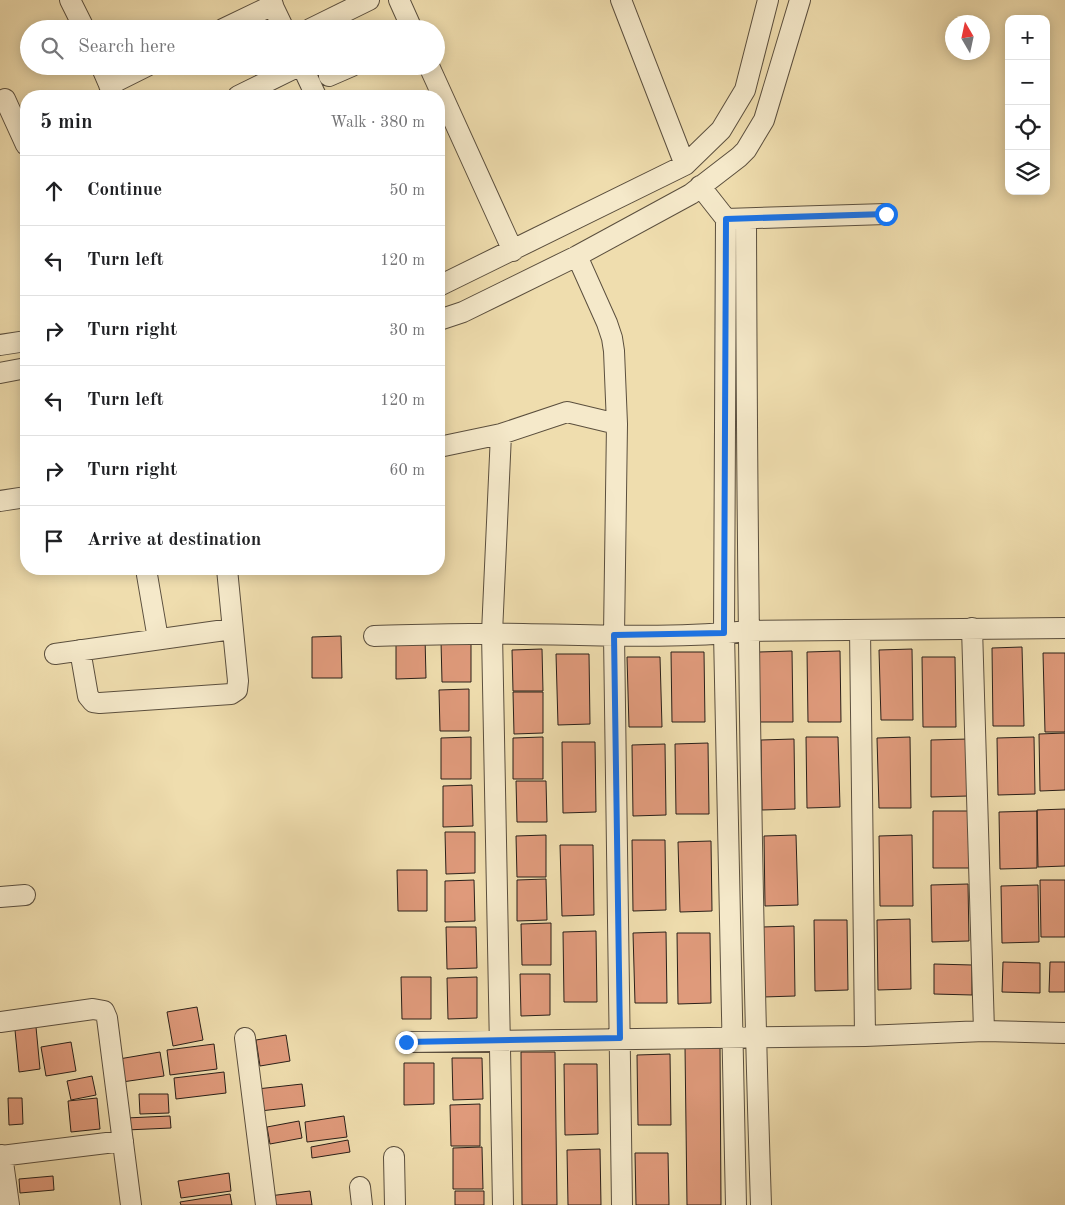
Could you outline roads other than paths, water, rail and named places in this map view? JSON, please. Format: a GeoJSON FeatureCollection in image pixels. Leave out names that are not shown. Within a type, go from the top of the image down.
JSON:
{"type":"FeatureCollection","features":[{"type":"Feature","properties":{"kind":"street"},"geometry":{"type":"LineString","coordinates":[[70,0],[80,20]]}},
{"type":"Feature","properties":{"kind":"street"},"geometry":{"type":"LineString","coordinates":[[328,20],[369,0]]}},
{"type":"Feature","properties":{"kind":"street"},"geometry":{"type":"LineString","coordinates":[[399,0],[408,20]]}},
{"type":"Feature","properties":{"kind":"street"},"geometry":{"type":"LineString","coordinates":[[621,0],[686,165]]}},
{"type":"Feature","properties":{"kind":"street"},"geometry":{"type":"LineString","coordinates":[[445,318],[463,312],[577,256],[691,194],[739,157],[746,150],[764,120],[800,0]]}},
{"type":"Feature","properties":{"kind":"street"},"geometry":{"type":"LineString","coordinates":[[239,20],[271,2],[280,20]]}},
{"type":"Feature","properties":{"kind":"street"},"geometry":{"type":"LineString","coordinates":[[445,283],[686,165],[721,130],[745,90],[763,5]]}},
{"type":"Feature","properties":{"kind":"street"},"geometry":{"type":"LineString","coordinates":[[105,75],[111,90]]}},
{"type":"Feature","properties":{"kind":"street"},"geometry":{"type":"LineString","coordinates":[[112,90],[134,75]]}},
{"type":"Feature","properties":{"kind":"street"},"geometry":{"type":"LineString","coordinates":[[250,90],[281,75]]}},
{"type":"Feature","properties":{"kind":"street"},"geometry":{"type":"LineString","coordinates":[[305,75],[313,90]]}},
{"type":"Feature","properties":{"kind":"street"},"geometry":{"type":"LineString","coordinates":[[432,75],[438,90]]}},
{"type":"Feature","properties":{"kind":"street"},"geometry":{"type":"LineString","coordinates":[[5,99],[20,132]]}},
{"type":"Feature","properties":{"kind":"street"},"geometry":{"type":"LineString","coordinates":[[445,106],[513,250]]}},
{"type":"Feature","properties":{"kind":"street"},"geometry":{"type":"LineString","coordinates":[[700,186],[726,219],[724,633],[736,1205]]}},
{"type":"Feature","properties":{"kind":"street"},"geometry":{"type":"LineString","coordinates":[[726,219],[886,214]]}},
{"type":"Feature","properties":{"kind":"street"},"geometry":{"type":"LineString","coordinates":[[746,219],[748,631],[761,1205]]}},
{"type":"Feature","properties":{"kind":"street"},"geometry":{"type":"LineString","coordinates":[[577,256],[612,338],[614,351],[617,424],[614,635],[622,1205]]}},
{"type":"Feature","properties":{"kind":"street"},"geometry":{"type":"LineString","coordinates":[[0,345],[20,342]]}},
{"type":"Feature","properties":{"kind":"street"},"geometry":{"type":"LineString","coordinates":[[0,373],[20,369]]}},
{"type":"Feature","properties":{"kind":"street"},"geometry":{"type":"LineString","coordinates":[[445,446],[502,434],[567,412],[617,424]]}},
{"type":"Feature","properties":{"kind":"street"},"geometry":{"type":"LineString","coordinates":[[502,434],[492,634],[503,1205]]}},
{"type":"Feature","properties":{"kind":"street"},"geometry":{"type":"LineString","coordinates":[[0,501],[20,498]]}},
{"type":"Feature","properties":{"kind":"street"},"geometry":{"type":"LineString","coordinates":[[147,575],[158,639]]}},
{"type":"Feature","properties":{"kind":"street"},"geometry":{"type":"LineString","coordinates":[[80,650],[88,696],[93,702],[231,694],[237,690],[238,681],[227,575]]}},
{"type":"Feature","properties":{"kind":"street"},"geometry":{"type":"LineString","coordinates":[[972,628],[984,1031]]}},
{"type":"Feature","properties":{"kind":"street"},"geometry":{"type":"LineString","coordinates":[[374,636],[492,634],[614,635],[748,631],[1065,628]]}},
{"type":"Feature","properties":{"kind":"street"},"geometry":{"type":"LineString","coordinates":[[55,654],[232,630]]}},
{"type":"Feature","properties":{"kind":"street"},"geometry":{"type":"LineString","coordinates":[[860,630],[865,1036]]}},
{"type":"Feature","properties":{"kind":"street"},"geometry":{"type":"LineString","coordinates":[[0,897],[25,895]]}},
{"type":"Feature","properties":{"kind":"street"},"geometry":{"type":"LineString","coordinates":[[0,1022],[93,1009],[104,1011],[107,1018],[131,1205]]}},
{"type":"Feature","properties":{"kind":"street"},"geometry":{"type":"LineString","coordinates":[[406,1042],[865,1036],[984,1031],[1065,1033]]}},
{"type":"Feature","properties":{"kind":"street"},"geometry":{"type":"LineString","coordinates":[[245,1038],[266,1205]]}},
{"type":"Feature","properties":{"kind":"street"},"geometry":{"type":"LineString","coordinates":[[9,1205],[1,1156],[123,1141]]}},
{"type":"Feature","properties":{"kind":"street"},"geometry":{"type":"LineString","coordinates":[[394,1157],[395,1205]]}}]}
